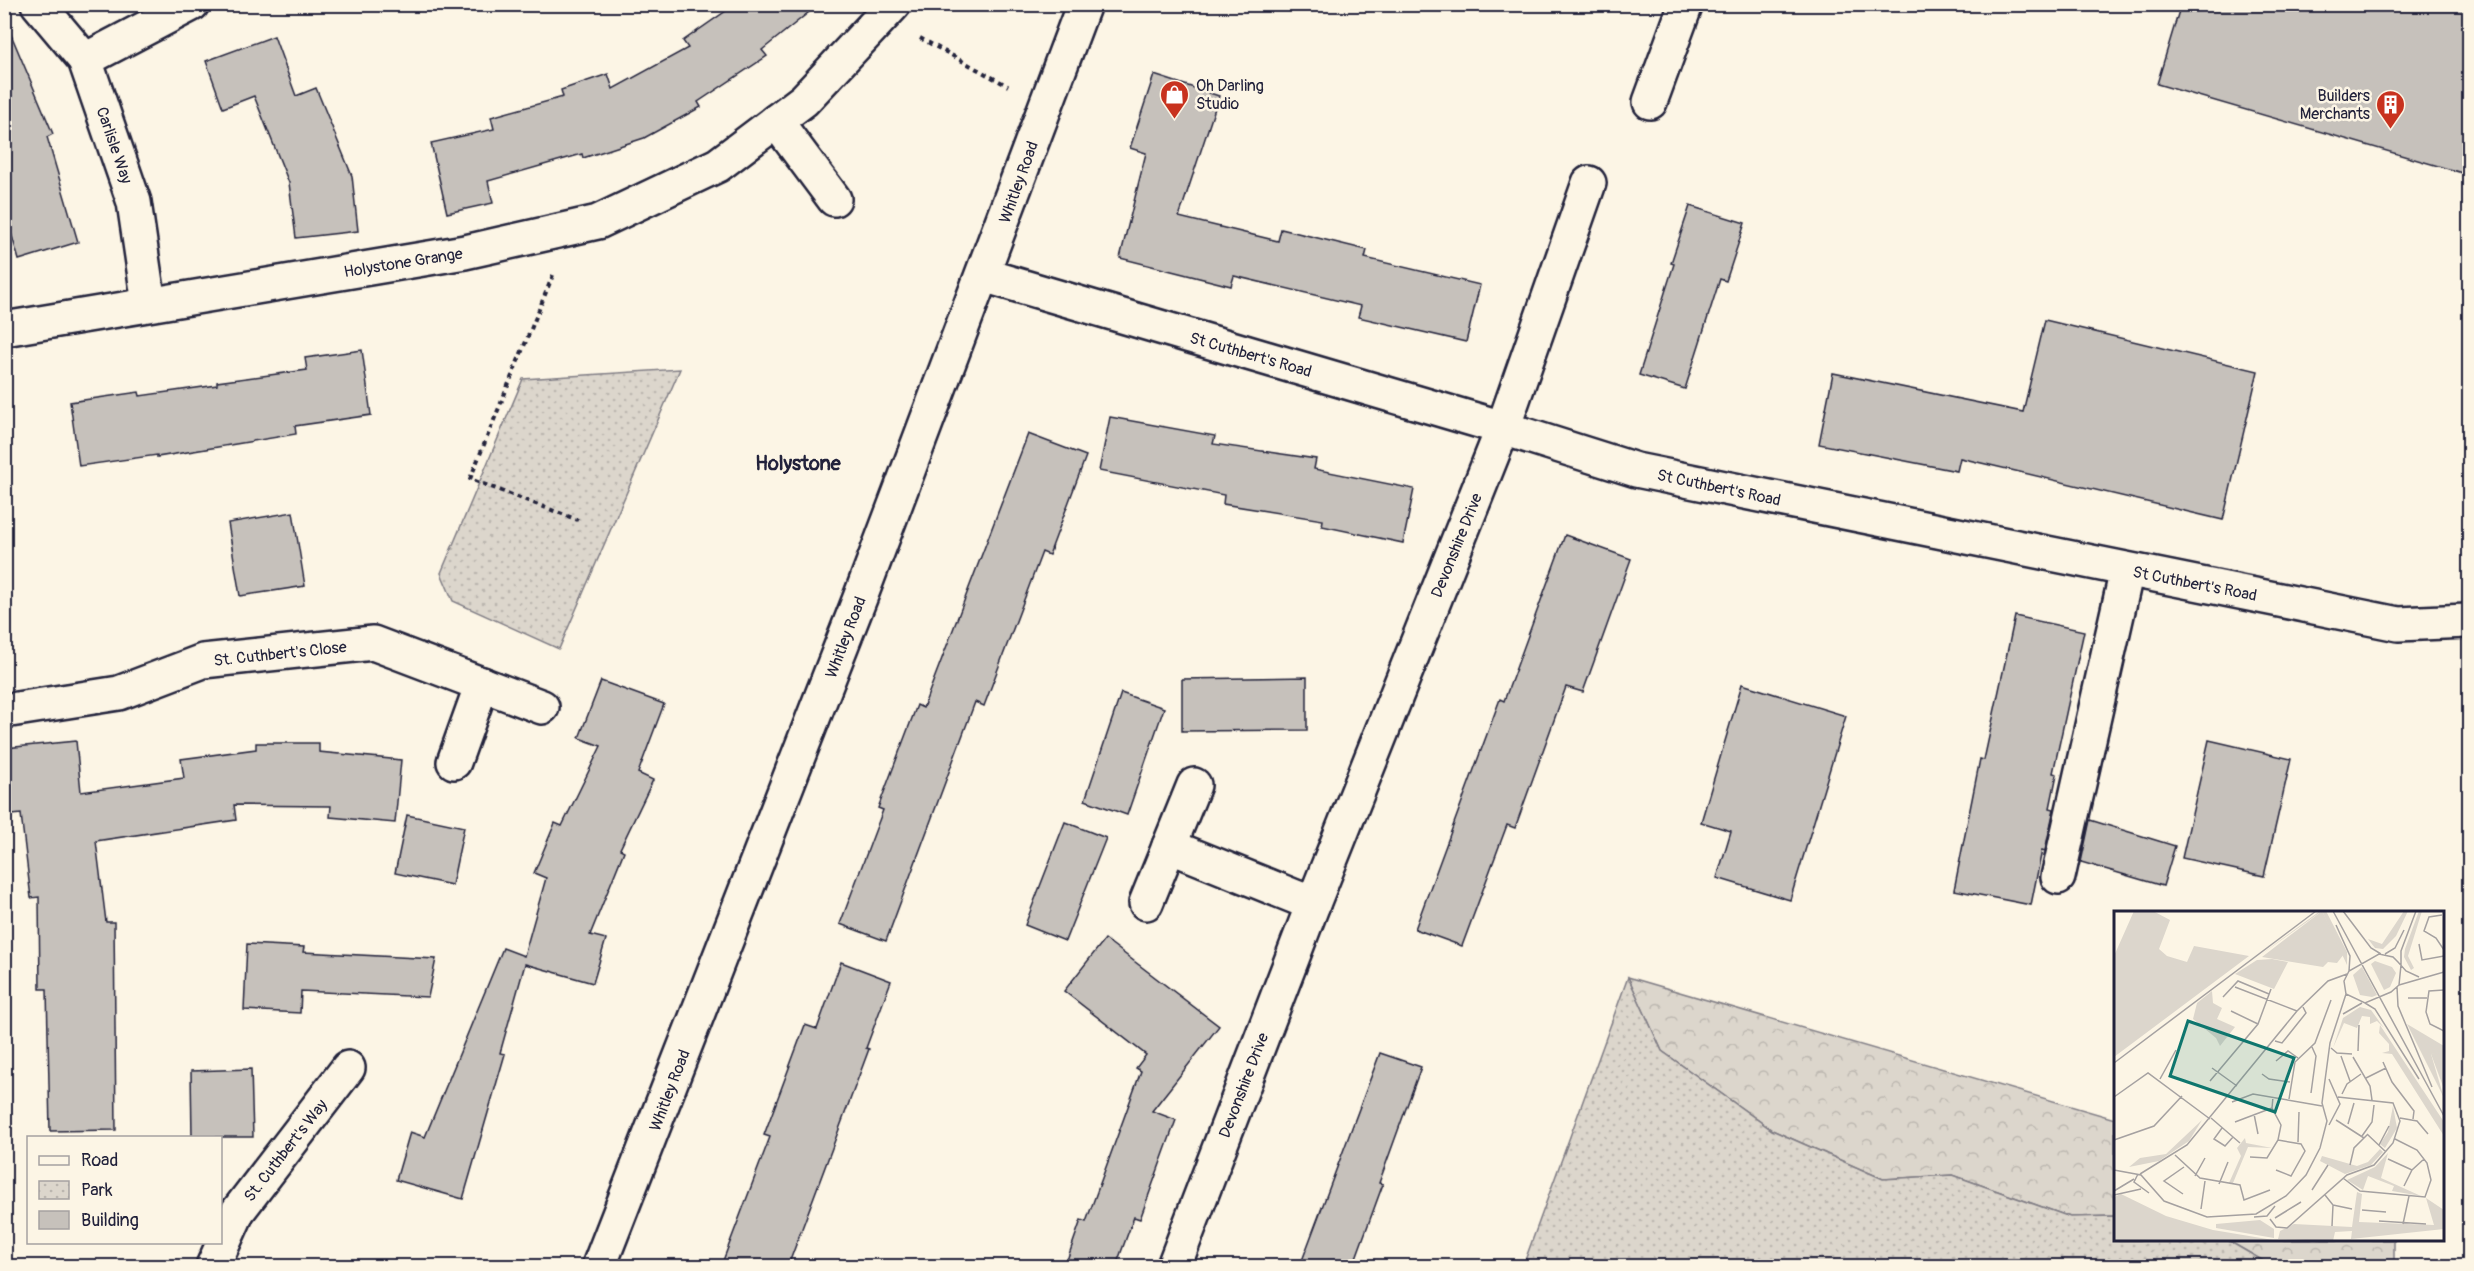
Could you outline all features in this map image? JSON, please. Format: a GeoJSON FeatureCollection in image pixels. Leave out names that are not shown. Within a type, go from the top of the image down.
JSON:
{"type":"FeatureCollection","features":[{"type":"Feature","properties":{"kind":"street","name":"Carlisle Way"},"geometry":{"type":"LineString","coordinates":[[38,4],[86,60],[134,202],[149,304]]}},
{"type":"Feature","properties":{"kind":"street"},"geometry":{"type":"LineString","coordinates":[[86,60],[192,4]]}},
{"type":"Feature","properties":{"kind":"street","name":"Whitley Road"},"geometry":{"type":"LineString","coordinates":[[599,1266],[860,598],[1084,4]]}},
{"type":"Feature","properties":{"kind":"street"},"geometry":{"type":"LineString","coordinates":[[1650,102],[1686,4]]}},
{"type":"Feature","properties":{"kind":"street","name":"Holystone Grange"},"geometry":{"type":"LineString","coordinates":[[4,329],[465,252],[598,222],[718,165],[804,100],[888,11]]}},
{"type":"Feature","properties":{"kind":"street"},"geometry":{"type":"LineString","coordinates":[[776,122],[834,199]]}},
{"type":"Feature","properties":{"kind":"street","name":"Devonshire Drive"},"geometry":{"type":"LineString","coordinates":[[1174,1266],[1313,904],[1503,428],[1589,183]]}},
{"type":"Feature","properties":{"kind":"street","name":"St Cuthbert's Road"},"geometry":{"type":"LineString","coordinates":[[983,275],[1503,428],[1636,470],[2398,624],[2467,621],[2469,619]]}},
{"type":"Feature","properties":{"kind":"street"},"geometry":{"type":"LineString","coordinates":[[2058,877],[2127,570]]}},
{"type":"Feature","properties":{"kind":"street","name":"St. Cuthbert's Close"},"geometry":{"type":"LineString","coordinates":[[4,711],[119,693],[203,661],[373,643],[542,707]]}},
{"type":"Feature","properties":{"kind":"street"},"geometry":{"type":"LineString","coordinates":[[454,762],[482,684]]}},
{"type":"Feature","properties":{"kind":"street"},"geometry":{"type":"LineString","coordinates":[[1146,903],[1194,785]]}},
{"type":"Feature","properties":{"kind":"street"},"geometry":{"type":"LineString","coordinates":[[1169,846],[1313,904]]}},
{"type":"Feature","properties":{"kind":"street","name":"St. Cuthbert's Way"},"geometry":{"type":"LineString","coordinates":[[213,1266],[238,1211],[348,1068]]}},
{"type":"Feature","properties":{"kind":"path"},"geometry":{"type":"LineString","coordinates":[[888,11],[1046,106]]}},
{"type":"Feature","properties":{"kind":"path"},"geometry":{"type":"LineString","coordinates":[[571,229],[470,479],[578,520]]}},
{"type":"Feature","properties":{"kind":"green space"},"geometry":{"type":"Polygon","coordinates":[[[680,369],[559,649],[453,601],[441,573],[523,379],[680,369]]]}},
{"type":"Feature","properties":{"kind":"green space"},"geometry":{"type":"Polygon","coordinates":[[[1628,977],[2114,1119],[2114,1216],[2070,1217],[1953,1175],[1883,1179],[1772,1130],[1662,1051],[1628,977]]]}},
{"type":"Feature","properties":{"kind":"green space"},"geometry":{"type":"Polygon","coordinates":[[[1628,977],[1662,1051],[1772,1130],[1883,1179],[1953,1175],[2070,1217],[2114,1216],[2114,1241],[2229,1241],[2272,1266],[1523,1266],[1628,977]]]}},
{"type":"Feature","properties":{"kind":"green space"},"geometry":{"type":"Polygon","coordinates":[[[2229,1241],[2394,1241],[2394,1266],[2272,1266],[2229,1241]]]}},
{"type":"Feature","properties":{"kind":"building"},"geometry":{"type":"Polygon","coordinates":[[[736,4],[819,4],[762,50],[767,56],[698,102],[701,107],[644,138],[583,158],[582,154],[488,181],[493,203],[447,213],[431,143],[494,129],[491,117],[563,97],[561,90],[608,74],[613,89],[688,48],[683,41],[736,4]]]}},
{"type":"Feature","properties":{"kind":"building","name":"Builders Merchants"},"geometry":{"type":"Polygon","coordinates":[[[2181,4],[2469,4],[2469,175],[2157,84],[2181,4]]]}},
{"type":"Feature","properties":{"kind":"building"},"geometry":{"type":"Polygon","coordinates":[[[4,18],[53,134],[47,137],[78,242],[19,260],[4,209],[4,18]]]}},
{"type":"Feature","properties":{"kind":"building"},"geometry":{"type":"Polygon","coordinates":[[[274,36],[296,96],[316,88],[352,176],[358,231],[296,238],[289,183],[254,96],[223,108],[206,61],[274,36]]]}},
{"type":"Feature","properties":{"kind":"building"},"geometry":{"type":"Polygon","coordinates":[[[1154,75],[1219,96],[1179,217],[1278,241],[1281,229],[1367,250],[1365,258],[1480,285],[1466,342],[1358,317],[1361,306],[1234,276],[1231,286],[1120,258],[1146,153],[1130,148],[1154,75]]]}},
{"type":"Feature","properties":{"kind":"building"},"geometry":{"type":"Polygon","coordinates":[[[1690,206],[1745,223],[1726,281],[1720,279],[1685,389],[1639,375],[1690,206]]]}},
{"type":"Feature","properties":{"kind":"building"},"geometry":{"type":"Polygon","coordinates":[[[2045,320],[2258,371],[2223,520],[1960,458],[1957,471],[1819,444],[1833,373],[2023,412],[2045,320]]]}},
{"type":"Feature","properties":{"kind":"building"},"geometry":{"type":"Polygon","coordinates":[[[362,350],[371,415],[295,426],[296,434],[157,457],[157,455],[79,466],[70,402],[139,392],[140,396],[217,385],[217,382],[307,370],[305,358],[362,350]]]}},
{"type":"Feature","properties":{"kind":"building"},"geometry":{"type":"Polygon","coordinates":[[[1110,417],[1215,436],[1213,444],[1316,459],[1314,469],[1414,489],[1403,543],[1322,526],[1323,520],[1223,504],[1224,495],[1099,471],[1110,417]]]}},
{"type":"Feature","properties":{"kind":"building"},"geometry":{"type":"Polygon","coordinates":[[[1028,434],[1086,456],[1049,555],[1042,552],[984,706],[975,702],[886,941],[840,924],[883,810],[878,808],[917,705],[923,708],[1028,434]]]}},
{"type":"Feature","properties":{"kind":"building"},"geometry":{"type":"Polygon","coordinates":[[[293,512],[305,586],[240,596],[228,523],[293,512]]]}},
{"type":"Feature","properties":{"kind":"building"},"geometry":{"type":"Polygon","coordinates":[[[1565,535],[1631,559],[1583,692],[1566,687],[1515,828],[1507,825],[1462,946],[1415,929],[1500,699],[1504,701],[1565,535]]]}},
{"type":"Feature","properties":{"kind":"building"},"geometry":{"type":"Polygon","coordinates":[[[2015,616],[2084,631],[2053,773],[2057,774],[2050,808],[2054,809],[2045,851],[2042,850],[2031,905],[1954,890],[1980,759],[1984,760],[2015,616]]]}},
{"type":"Feature","properties":{"kind":"building"},"geometry":{"type":"Polygon","coordinates":[[[1307,677],[1307,730],[1182,731],[1182,679],[1307,677]]]}},
{"type":"Feature","properties":{"kind":"building"},"geometry":{"type":"Polygon","coordinates":[[[601,681],[664,704],[638,773],[653,780],[620,849],[624,851],[590,935],[606,939],[593,983],[525,964],[500,1053],[505,1054],[463,1199],[396,1180],[410,1132],[425,1137],[503,948],[524,956],[546,878],[534,873],[555,823],[562,826],[601,746],[579,738],[601,681]]]}},
{"type":"Feature","properties":{"kind":"building"},"geometry":{"type":"Polygon","coordinates":[[[1742,684],[1846,716],[1790,900],[1717,878],[1731,831],[1701,822],[1742,684]]]}},
{"type":"Feature","properties":{"kind":"building"},"geometry":{"type":"Polygon","coordinates":[[[1121,693],[1164,708],[1127,815],[1085,800],[1121,693]]]}},
{"type":"Feature","properties":{"kind":"building"},"geometry":{"type":"Polygon","coordinates":[[[2209,740],[2291,759],[2264,876],[2182,858],[2209,740]]]}},
{"type":"Feature","properties":{"kind":"building"},"geometry":{"type":"Polygon","coordinates":[[[76,741],[81,792],[184,778],[181,759],[256,749],[256,743],[319,743],[319,752],[401,760],[395,823],[330,817],[331,806],[234,805],[236,820],[96,841],[106,922],[114,922],[116,1130],[50,1131],[47,989],[40,989],[39,897],[31,898],[21,814],[12,815],[5,748],[76,741]]]}},
{"type":"Feature","properties":{"kind":"building"},"geometry":{"type":"Polygon","coordinates":[[[407,815],[464,827],[452,885],[395,873],[407,815]]]}},
{"type":"Feature","properties":{"kind":"building"},"geometry":{"type":"Polygon","coordinates":[[[2090,820],[2175,846],[2163,886],[2081,862],[2090,820]]]}},
{"type":"Feature","properties":{"kind":"building"},"geometry":{"type":"Polygon","coordinates":[[[1065,822],[1106,838],[1065,941],[1025,925],[1065,822]]]}},
{"type":"Feature","properties":{"kind":"building"},"geometry":{"type":"Polygon","coordinates":[[[1105,939],[1219,1026],[1152,1111],[1176,1120],[1140,1219],[1134,1217],[1116,1266],[1065,1266],[1081,1220],[1086,1222],[1141,1071],[1136,1068],[1146,1055],[1064,991],[1105,939]]]}},
{"type":"Feature","properties":{"kind":"building"},"geometry":{"type":"Polygon","coordinates":[[[247,944],[304,947],[303,952],[436,959],[428,997],[301,991],[300,1013],[244,1010],[247,944]]]}},
{"type":"Feature","properties":{"kind":"building"},"geometry":{"type":"Polygon","coordinates":[[[841,962],[891,981],[866,1048],[869,1049],[788,1266],[721,1266],[770,1137],[764,1135],[805,1025],[817,1029],[841,962]]]}},
{"type":"Feature","properties":{"kind":"building"},"geometry":{"type":"Polygon","coordinates":[[[1380,1053],[1421,1067],[1379,1183],[1383,1184],[1353,1266],[1300,1266],[1380,1053]]]}},
{"type":"Feature","properties":{"kind":"building"},"geometry":{"type":"Polygon","coordinates":[[[251,1069],[253,1137],[192,1136],[191,1071],[251,1069]]]}},
{"type":"Feature","properties":{"kind":"place","name":"Oh Darling Studio"},"geometry":{"type":"Point","coordinates":[1175,120]}},
{"type":"Feature","properties":{"kind":"place","name":"Builders Merchants"},"geometry":{"type":"Point","coordinates":[2391,130]}},
{"type":"Feature","properties":{"kind":"district","name":"Holystone"},"geometry":{"type":"Point","coordinates":[798,463]}}]}
